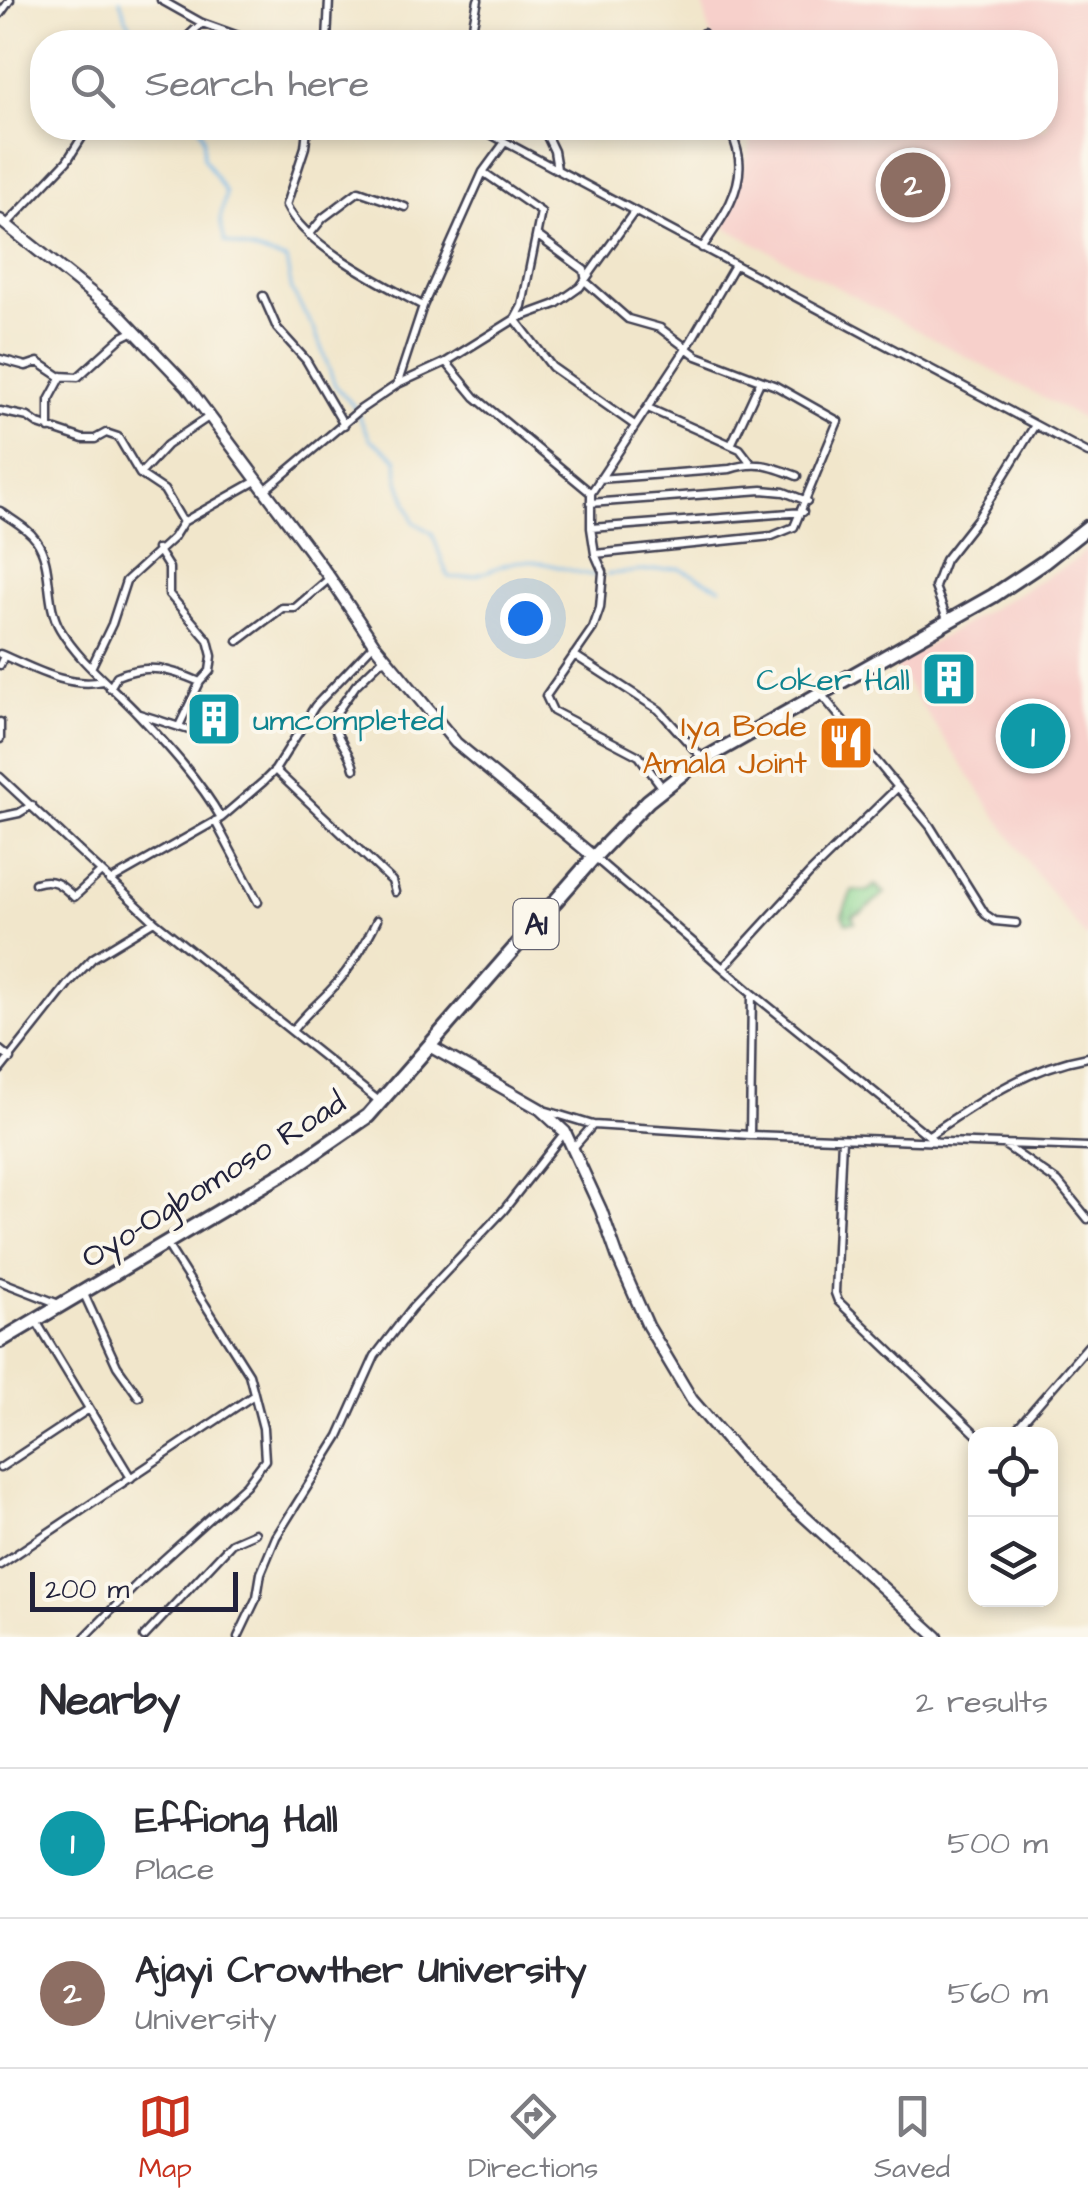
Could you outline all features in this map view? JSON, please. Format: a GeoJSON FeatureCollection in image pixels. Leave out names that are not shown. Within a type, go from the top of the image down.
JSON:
{"type":"FeatureCollection","features":[{"type":"Feature","properties":{"kind":"highway","name":"Oyo-Ogbomoso Road"},"geometry":{"type":"LineString","coordinates":[[0,1340],[332,1142],[382,1103],[594,857],[664,788],[703,759],[948,622],[1044,562],[1088,526]]}},
{"type":"Feature","properties":{"kind":"street"},"geometry":{"type":"LineString","coordinates":[[0,14],[10,0]]}},
{"type":"Feature","properties":{"kind":"street"},"geometry":{"type":"LineString","coordinates":[[161,0],[220,30]]}},
{"type":"Feature","properties":{"kind":"street"},"geometry":{"type":"LineString","coordinates":[[328,30],[329,0]]}},
{"type":"Feature","properties":{"kind":"street"},"geometry":{"type":"LineString","coordinates":[[474,30],[478,0]]}},
{"type":"Feature","properties":{"kind":"street"},"geometry":{"type":"LineString","coordinates":[[195,30],[202,24]]}},
{"type":"Feature","properties":{"kind":"street"},"geometry":{"type":"LineString","coordinates":[[80,140],[67,160],[3,223],[135,331],[187,386],[330,578],[374,644],[456,743],[752,993],[937,1142]]}},
{"type":"Feature","properties":{"kind":"street"},"geometry":{"type":"LineString","coordinates":[[306,140],[286,205],[309,235],[423,306]]}},
{"type":"Feature","properties":{"kind":"street"},"geometry":{"type":"LineString","coordinates":[[501,140],[1088,453]]}},
{"type":"Feature","properties":{"kind":"street"},"geometry":{"type":"LineString","coordinates":[[548,140],[557,170]]}},
{"type":"Feature","properties":{"kind":"street"},"geometry":{"type":"LineString","coordinates":[[702,248],[726,214],[735,186],[739,160],[733,140]]}},
{"type":"Feature","properties":{"kind":"street"},"geometry":{"type":"LineString","coordinates":[[398,384],[423,306],[483,172],[505,142]]}},
{"type":"Feature","properties":{"kind":"street"},"geometry":{"type":"LineString","coordinates":[[483,172],[540,210],[522,306],[514,319]]}},
{"type":"Feature","properties":{"kind":"street"},"geometry":{"type":"LineString","coordinates":[[309,235],[323,218],[359,191],[405,208]]}},
{"type":"Feature","properties":{"kind":"street"},"geometry":{"type":"LineString","coordinates":[[265,490],[361,409],[398,384],[446,362],[514,319],[556,304],[586,282],[634,212]]}},
{"type":"Feature","properties":{"kind":"street"},"geometry":{"type":"LineString","coordinates":[[538,236],[584,270],[586,282],[628,319],[660,328],[697,356],[776,386],[838,421],[794,527],[772,536],[596,554]]}},
{"type":"Feature","properties":{"kind":"street"},"geometry":{"type":"LineString","coordinates":[[664,788],[639,756],[548,707],[546,696],[593,628],[600,608],[604,576],[596,554],[590,504],[597,479],[688,346],[734,265]]}},
{"type":"Feature","properties":{"kind":"street"},"geometry":{"type":"LineString","coordinates":[[262,296],[276,328],[306,360],[344,425]]}},
{"type":"Feature","properties":{"kind":"street"},"geometry":{"type":"LineString","coordinates":[[514,319],[552,368],[634,424]]}},
{"type":"Feature","properties":{"kind":"street"},"geometry":{"type":"LineString","coordinates":[[0,359],[26,366],[38,362],[62,376],[78,378],[122,336],[135,331]]}},
{"type":"Feature","properties":{"kind":"street"},"geometry":{"type":"LineString","coordinates":[[446,362],[471,394],[591,493]]}},
{"type":"Feature","properties":{"kind":"street"},"geometry":{"type":"LineString","coordinates":[[49,429],[49,400],[62,376]]}},
{"type":"Feature","properties":{"kind":"street"},"geometry":{"type":"LineString","coordinates":[[732,446],[760,382]]}},
{"type":"Feature","properties":{"kind":"street"},"geometry":{"type":"LineString","coordinates":[[648,408],[732,446],[746,454],[750,462]]}},
{"type":"Feature","properties":{"kind":"street"},"geometry":{"type":"LineString","coordinates":[[0,411],[28,417],[49,429],[88,440],[102,434],[118,437],[140,474],[164,490],[182,522]]}},
{"type":"Feature","properties":{"kind":"street"},"geometry":{"type":"LineString","coordinates":[[140,474],[168,445],[210,416]]}},
{"type":"Feature","properties":{"kind":"street"},"geometry":{"type":"LineString","coordinates":[[948,622],[935,587],[945,560],[978,518],[1036,425]]}},
{"type":"Feature","properties":{"kind":"street"},"geometry":{"type":"LineString","coordinates":[[597,479],[730,469],[750,462],[797,476]]}},
{"type":"Feature","properties":{"kind":"street"},"geometry":{"type":"LineString","coordinates":[[91,668],[112,624],[126,580],[173,538],[182,522],[256,481]]}},
{"type":"Feature","properties":{"kind":"street"},"geometry":{"type":"LineString","coordinates":[[590,504],[762,490],[784,492],[807,501]]}},
{"type":"Feature","properties":{"kind":"street"},"geometry":{"type":"LineString","coordinates":[[0,511],[30,532],[40,545],[56,620],[91,668],[138,714],[218,819],[258,902]]}},
{"type":"Feature","properties":{"kind":"street"},"geometry":{"type":"LineString","coordinates":[[591,528],[803,512]]}},
{"type":"Feature","properties":{"kind":"street"},"geometry":{"type":"LineString","coordinates":[[157,549],[169,568],[169,594],[210,644],[212,666],[180,724]]}},
{"type":"Feature","properties":{"kind":"street"},"geometry":{"type":"LineString","coordinates":[[238,641],[282,608],[295,608],[330,578]]}},
{"type":"Feature","properties":{"kind":"street"},"geometry":{"type":"LineString","coordinates":[[110,881],[218,819],[275,770],[314,706],[374,644]]}},
{"type":"Feature","properties":{"kind":"street"},"geometry":{"type":"LineString","coordinates":[[0,665],[2,655],[52,676],[88,683],[103,681]]}},
{"type":"Feature","properties":{"kind":"street"},"geometry":{"type":"LineString","coordinates":[[574,655],[671,720],[703,759]]}},
{"type":"Feature","properties":{"kind":"street"},"geometry":{"type":"LineString","coordinates":[[354,770],[349,750],[336,734],[334,716],[356,685],[384,657]]}},
{"type":"Feature","properties":{"kind":"street"},"geometry":{"type":"LineString","coordinates":[[110,688],[117,676],[158,668],[173,669],[200,682]]}},
{"type":"Feature","properties":{"kind":"street"},"geometry":{"type":"LineString","coordinates":[[820,693],[930,826],[960,880],[985,914],[995,921],[1016,923]]}},
{"type":"Feature","properties":{"kind":"street"},"geometry":{"type":"LineString","coordinates":[[138,714],[180,724],[198,734],[216,735]]}},
{"type":"Feature","properties":{"kind":"street"},"geometry":{"type":"LineString","coordinates":[[0,722],[0,739]]}},
{"type":"Feature","properties":{"kind":"street"},"geometry":{"type":"LineString","coordinates":[[275,770],[392,881],[394,892]]}},
{"type":"Feature","properties":{"kind":"street"},"geometry":{"type":"LineString","coordinates":[[0,777],[154,921],[382,1103]]}},
{"type":"Feature","properties":{"kind":"street"},"geometry":{"type":"LineString","coordinates":[[723,968],[809,874],[896,788]]}},
{"type":"Feature","properties":{"kind":"street"},"geometry":{"type":"LineString","coordinates":[[0,816],[19,813],[32,805]]}},
{"type":"Feature","properties":{"kind":"street"},"geometry":{"type":"LineString","coordinates":[[35,883],[58,882],[74,896],[101,872]]}},
{"type":"Feature","properties":{"kind":"street"},"geometry":{"type":"LineString","coordinates":[[292,1031],[336,984],[377,920]]}},
{"type":"Feature","properties":{"kind":"street"},"geometry":{"type":"LineString","coordinates":[[0,1070],[93,958],[154,921]]}},
{"type":"Feature","properties":{"kind":"street"},"geometry":{"type":"LineString","coordinates":[[750,1135],[752,993]]}},
{"type":"Feature","properties":{"kind":"street"},"geometry":{"type":"LineString","coordinates":[[432,1047],[540,1109],[565,1132],[648,1326],[692,1400],[752,1469],[936,1637]]}},
{"type":"Feature","properties":{"kind":"street"},"geometry":{"type":"LineString","coordinates":[[0,1050],[11,1059]]}},
{"type":"Feature","properties":{"kind":"street"},"geometry":{"type":"LineString","coordinates":[[928,1135],[1010,1082],[1050,1065],[1088,1057]]}},
{"type":"Feature","properties":{"kind":"street"},"geometry":{"type":"LineString","coordinates":[[540,1109],[593,1125],[750,1135],[1088,1147]]}},
{"type":"Feature","properties":{"kind":"street"},"geometry":{"type":"LineString","coordinates":[[574,1148],[593,1125]]}},
{"type":"Feature","properties":{"kind":"street"},"geometry":{"type":"LineString","coordinates":[[238,1637],[276,1538],[339,1436],[375,1356],[412,1308],[504,1211],[565,1132]]}},
{"type":"Feature","properties":{"kind":"street"},"geometry":{"type":"LineString","coordinates":[[842,1139],[835,1293],[838,1301],[969,1427]]}},
{"type":"Feature","properties":{"kind":"street"},"geometry":{"type":"LineString","coordinates":[[1005,1145],[1058,1182],[1088,1219]]}},
{"type":"Feature","properties":{"kind":"street"},"geometry":{"type":"LineString","coordinates":[[85,1637],[260,1471],[266,1452],[242,1360],[166,1242]]}},
{"type":"Feature","properties":{"kind":"street"},"geometry":{"type":"LineString","coordinates":[[0,1281],[61,1304]]}},
{"type":"Feature","properties":{"kind":"street"},"geometry":{"type":"LineString","coordinates":[[84,1292],[117,1366],[140,1397]]}},
{"type":"Feature","properties":{"kind":"street"},"geometry":{"type":"LineString","coordinates":[[36,1320],[132,1478]]}},
{"type":"Feature","properties":{"kind":"street"},"geometry":{"type":"LineString","coordinates":[[1018,1427],[1088,1346]]}},
{"type":"Feature","properties":{"kind":"street"},"geometry":{"type":"LineString","coordinates":[[0,1565],[254,1396]]}},
{"type":"Feature","properties":{"kind":"street"},"geometry":{"type":"LineString","coordinates":[[0,1468],[89,1409]]}},
{"type":"Feature","properties":{"kind":"street"},"geometry":{"type":"LineString","coordinates":[[144,1637],[232,1543],[255,1532]]}},
{"type":"Feature","properties":{"kind":"shaded area"},"geometry":{"type":"Polygon","coordinates":[[[702,0],[1088,0],[1088,422],[723,226],[751,144],[738,144],[737,140],[1058,140],[1058,30],[709,30],[702,0]]]}},
{"type":"Feature","properties":{"kind":"shaded area"},"geometry":{"type":"Polygon","coordinates":[[[1088,547],[1088,940],[1033,870],[894,665],[1077,559],[1088,547]]]}},
{"type":"Feature","properties":{"kind":"green space"},"geometry":{"type":"Polygon","coordinates":[[[875,885],[885,893],[852,916],[855,922],[846,923],[842,915],[852,891],[868,891],[875,885]]]}},
{"type":"Feature","properties":{"kind":"waterway"},"geometry":{"type":"LineString","coordinates":[[120,0],[134,30]]}},
{"type":"Feature","properties":{"kind":"waterway"},"geometry":{"type":"LineString","coordinates":[[204,140],[203,157],[226,193],[220,220],[225,242],[286,260],[292,291],[315,331],[335,385],[353,405],[370,439],[397,459],[398,478],[414,522],[432,533],[448,577],[470,576],[527,561],[599,576]]}},
{"type":"Feature","properties":{"kind":"waterway"},"geometry":{"type":"LineString","coordinates":[[607,574],[679,568],[721,588]]}},
{"type":"Feature","properties":{"kind":"place","name":"Ajayi Crowther University"},"geometry":{"type":"Point","coordinates":[913,185]}},
{"type":"Feature","properties":{"kind":"place","name":"Coker Hall"},"geometry":{"type":"Point","coordinates":[949,679]}},
{"type":"Feature","properties":{"kind":"place","name":"umcompleted"},"geometry":{"type":"Point","coordinates":[214,719]}},
{"type":"Feature","properties":{"kind":"place","name":"Effiong Hall"},"geometry":{"type":"Point","coordinates":[1033,736]}},
{"type":"Feature","properties":{"kind":"place","name":"Iya Bode Amala Joint"},"geometry":{"type":"Point","coordinates":[846,743]}}]}
